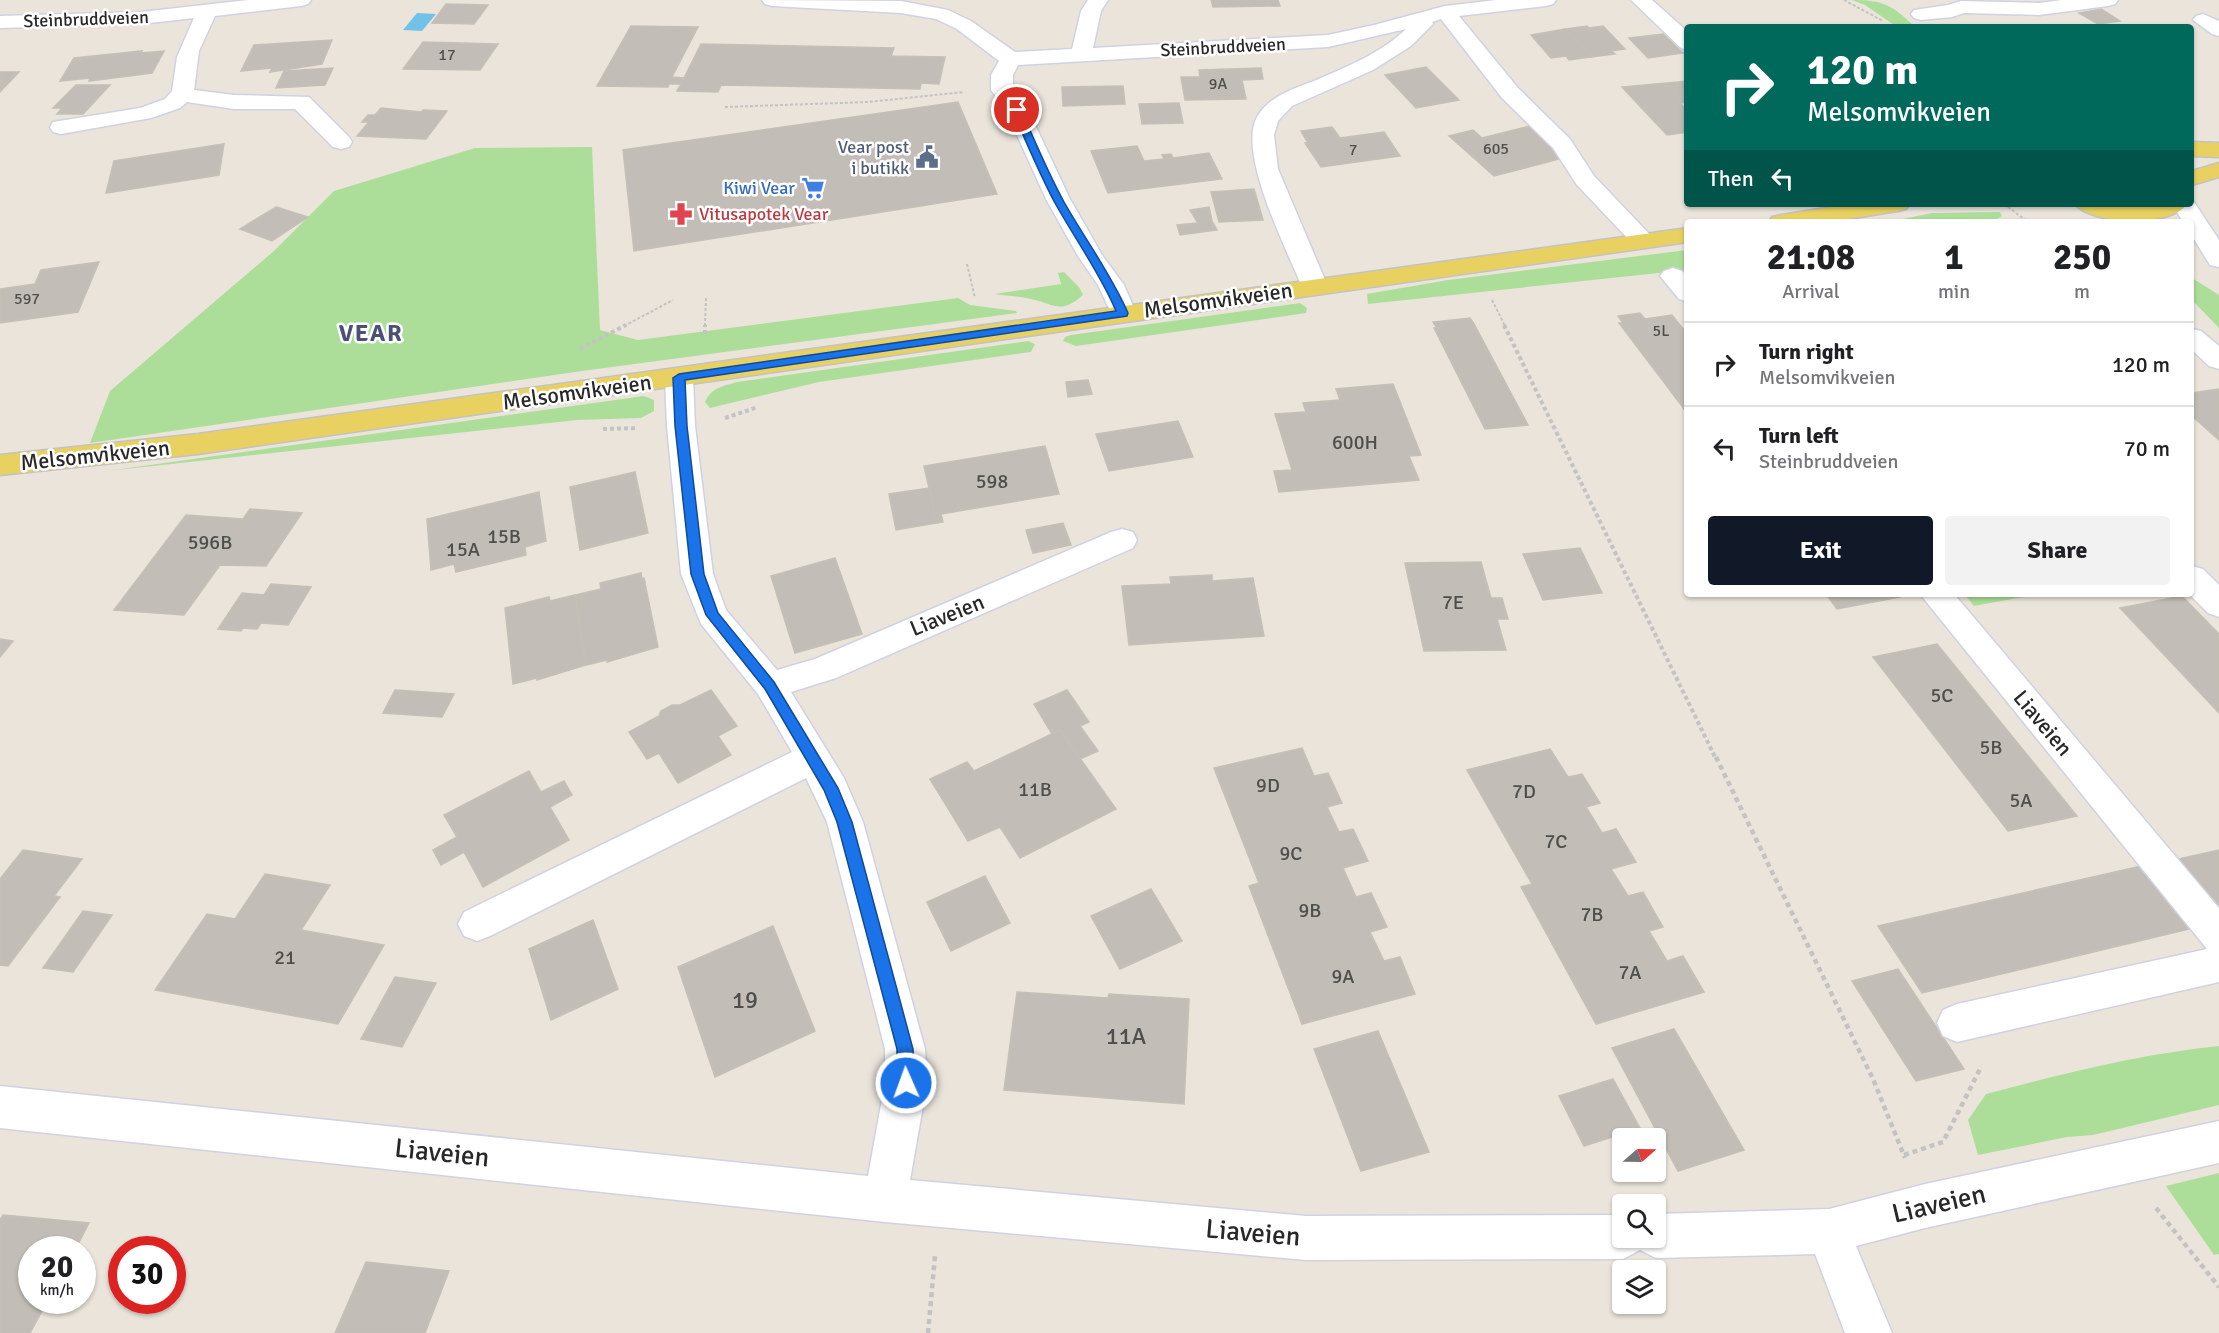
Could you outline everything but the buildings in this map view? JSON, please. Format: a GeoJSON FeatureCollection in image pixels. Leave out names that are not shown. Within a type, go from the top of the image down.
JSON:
{"type":"FeatureCollection","features":[{"type":"Feature","properties":{"kind":"main road"},"geometry":{"type":"LineString","coordinates":[[2194,149],[2219,150]]}},
{"type":"Feature","properties":{"kind":"main road"},"geometry":{"type":"LineString","coordinates":[[2194,177],[2219,170]]}},
{"type":"Feature","properties":{"kind":"main road"},"geometry":{"type":"LineString","coordinates":[[1793,219],[1835,209],[1860,207]]}},
{"type":"Feature","properties":{"kind":"main road"},"geometry":{"type":"LineString","coordinates":[[2082,207],[2131,213],[2154,213],[2172,207]]}},
{"type":"Feature","properties":{"kind":"main road","name":"Melsomvikveien"},"geometry":{"type":"LineString","coordinates":[[0,465],[198,444],[1684,235]]}},
{"type":"Feature","properties":{"kind":"street","name":"Steinbruddveien"},"geometry":{"type":"LineString","coordinates":[[0,22],[141,18],[301,0]]}},
{"type":"Feature","properties":{"kind":"street"},"geometry":{"type":"LineString","coordinates":[[772,0],[826,1],[901,7],[940,14],[964,25],[1010,59],[1002,75],[1002,88],[1017,110],[1058,199],[1090,256],[1111,285],[1123,313]]}},
{"type":"Feature","properties":{"kind":"street"},"geometry":{"type":"LineString","coordinates":[[1081,54],[1091,12],[1098,0]]}},
{"type":"Feature","properties":{"kind":"street"},"geometry":{"type":"LineString","coordinates":[[1410,0],[1439,14],[1509,93],[1562,144],[1585,180],[1643,240]]}},
{"type":"Feature","properties":{"kind":"street","name":"Steinbruddveien"},"geometry":{"type":"LineString","coordinates":[[1010,59],[1328,41],[1377,31],[1439,14],[1546,0]]}},
{"type":"Feature","properties":{"kind":"street"},"geometry":{"type":"LineString","coordinates":[[1641,0],[1684,40]]}},
{"type":"Feature","properties":{"kind":"street"},"geometry":{"type":"LineString","coordinates":[[1905,0],[1928,20],[1952,11],[1963,3],[2039,9],[2108,0]]}},
{"type":"Feature","properties":{"kind":"street"},"geometry":{"type":"LineString","coordinates":[[61,127],[165,109],[180,95],[184,86],[186,57],[208,10]]}},
{"type":"Feature","properties":{"kind":"street"},"geometry":{"type":"LineString","coordinates":[[1315,287],[1266,169],[1263,135],[1267,119],[1284,101],[1366,66],[1404,42],[1439,14]]}},
{"type":"Feature","properties":{"kind":"street"},"geometry":{"type":"LineString","coordinates":[[180,95],[234,102],[301,102],[341,142]]}},
{"type":"Feature","properties":{"kind":"street"},"geometry":{"type":"LineString","coordinates":[[2194,227],[2213,270]]}},
{"type":"Feature","properties":{"kind":"street"},"geometry":{"type":"LineString","coordinates":[[2194,339],[2219,360]]}},
{"type":"Feature","properties":{"kind":"street"},"geometry":{"type":"LineString","coordinates":[[679,378],[681,426],[697,574],[712,615],[770,685],[831,788],[844,822],[905,1049],[906,1083],[885,1200]]}},
{"type":"Feature","properties":{"kind":"street","name":"Liaveien"},"geometry":{"type":"LineString","coordinates":[[770,685],[824,669],[1122,540]]}},
{"type":"Feature","properties":{"kind":"street"},"geometry":{"type":"LineString","coordinates":[[2194,579],[2219,606]]}},
{"type":"Feature","properties":{"kind":"street","name":"Liaveien"},"geometry":{"type":"LineString","coordinates":[[1938,597],[2219,936]]}},
{"type":"Feature","properties":{"kind":"street"},"geometry":{"type":"LineString","coordinates":[[477,924],[813,758]]}},
{"type":"Feature","properties":{"kind":"street"},"geometry":{"type":"LineString","coordinates":[[1957,1023],[2219,964]]}},
{"type":"Feature","properties":{"kind":"street","name":"Liaveien"},"geometry":{"type":"LineString","coordinates":[[0,1107],[885,1200],[1306,1238],[1612,1237]]}},
{"type":"Feature","properties":{"kind":"street","name":"Liaveien"},"geometry":{"type":"LineString","coordinates":[[1666,1236],[1829,1231],[1924,1206],[2219,1142]]}},
{"type":"Feature","properties":{"kind":"street"},"geometry":{"type":"LineString","coordinates":[[1829,1231],[1850,1291],[1869,1333]]}},
{"type":"Feature","properties":{"kind":"path"},"geometry":{"type":"LineString","coordinates":[[1844,0],[1875,15],[1887,24]]}},
{"type":"Feature","properties":{"kind":"path"},"geometry":{"type":"LineString","coordinates":[[725,107],[868,102],[1002,88]]}},
{"type":"Feature","properties":{"kind":"path"},"geometry":{"type":"LineString","coordinates":[[2008,207],[2024,219]]}},
{"type":"Feature","properties":{"kind":"path"},"geometry":{"type":"LineString","coordinates":[[1492,299],[1873,1079],[1924,1206]]}},
{"type":"Feature","properties":{"kind":"path"},"geometry":{"type":"LineString","coordinates":[[1904,1155],[1943,1142],[1980,1069],[1957,1023]]}},
{"type":"Feature","properties":{"kind":"path"},"geometry":{"type":"LineString","coordinates":[[2121,1163],[2219,1287]]}},
{"type":"Feature","properties":{"kind":"path"},"geometry":{"type":"LineString","coordinates":[[928,1333],[939,1204]]}},
{"type":"Feature","properties":{"kind":"green space"},"geometry":{"type":"Polygon","coordinates":[[[1852,0],[1872,1],[1887,5],[1912,24],[1893,24],[1865,5],[1852,0]]]}},
{"type":"Feature","properties":{"kind":"green space"},"geometry":{"type":"Polygon","coordinates":[[[592,147],[600,330],[638,340],[958,298],[970,305],[1016,311],[1017,313],[582,371],[90,443],[110,391],[274,251],[334,191],[475,148],[592,147]]]}},
{"type":"Feature","properties":{"kind":"green space"},"geometry":{"type":"Polygon","coordinates":[[[2000,212],[2002,216],[1997,219],[1903,219],[1932,213],[2000,212]]]}},
{"type":"Feature","properties":{"kind":"green space"},"geometry":{"type":"Polygon","coordinates":[[[1684,250],[1684,270],[1368,304],[1367,294],[1448,280],[1684,250]]]}},
{"type":"Feature","properties":{"kind":"green space"},"geometry":{"type":"Polygon","coordinates":[[[1064,272],[1079,287],[1083,295],[1069,305],[1057,306],[1026,298],[994,294],[1061,284],[1058,273],[1064,272]]]}},
{"type":"Feature","properties":{"kind":"green space"},"geometry":{"type":"Polygon","coordinates":[[[2194,279],[2219,295],[2219,328],[2194,302],[2194,279]]]}},
{"type":"Feature","properties":{"kind":"green space"},"geometry":{"type":"Polygon","coordinates":[[[1300,303],[1307,308],[1306,313],[1076,346],[1063,341],[1065,337],[1071,335],[1300,303]]]}},
{"type":"Feature","properties":{"kind":"green space"},"geometry":{"type":"Polygon","coordinates":[[[1028,341],[1035,344],[1031,352],[819,382],[710,408],[705,402],[714,391],[722,386],[737,382],[1028,341]]]}},
{"type":"Feature","properties":{"kind":"green space"},"geometry":{"type":"Polygon","coordinates":[[[644,396],[654,400],[654,411],[641,418],[577,420],[107,471],[644,396]]]}},
{"type":"Feature","properties":{"kind":"green space"},"geometry":{"type":"Polygon","coordinates":[[[1966,597],[2023,597],[1974,606],[1966,597]]]}},
{"type":"Feature","properties":{"kind":"green space"},"geometry":{"type":"Polygon","coordinates":[[[2219,1046],[2219,1105],[2093,1135],[2067,1137],[1978,1155],[1968,1120],[1986,1094],[2131,1059],[2219,1046]]]}},
{"type":"Feature","properties":{"kind":"green space"},"geometry":{"type":"Polygon","coordinates":[[[2219,1173],[2219,1254],[2214,1255],[2166,1186],[2219,1173]]]}},
{"type":"Feature","properties":{"kind":"water"},"geometry":{"type":"Polygon","coordinates":[[[417,13],[436,14],[422,31],[403,30],[417,13]]]}},
{"type":"Feature","properties":{"kind":"place","name":"Vear post i butikk"},"geometry":{"type":"Point","coordinates":[927,157]}},
{"type":"Feature","properties":{"kind":"place","name":"Kiwi Vear"},"geometry":{"type":"Point","coordinates":[813,188]}},
{"type":"Feature","properties":{"kind":"place","name":"Vitusapotek Vear"},"geometry":{"type":"Point","coordinates":[681,214]}},
{"type":"Feature","properties":{"kind":"district","name":"VEAR"},"geometry":{"type":"Point","coordinates":[371,333]}},
{"type":"Feature","properties":{"kind":"route"},"geometry":{"type":"LineString","coordinates":[[906,1083],[905,1049],[838,805],[831,788],[770,685],[712,615],[697,574],[681,426],[679,378],[1123,313],[1111,285],[1090,256],[1058,199],[1017,110]]}}]}
